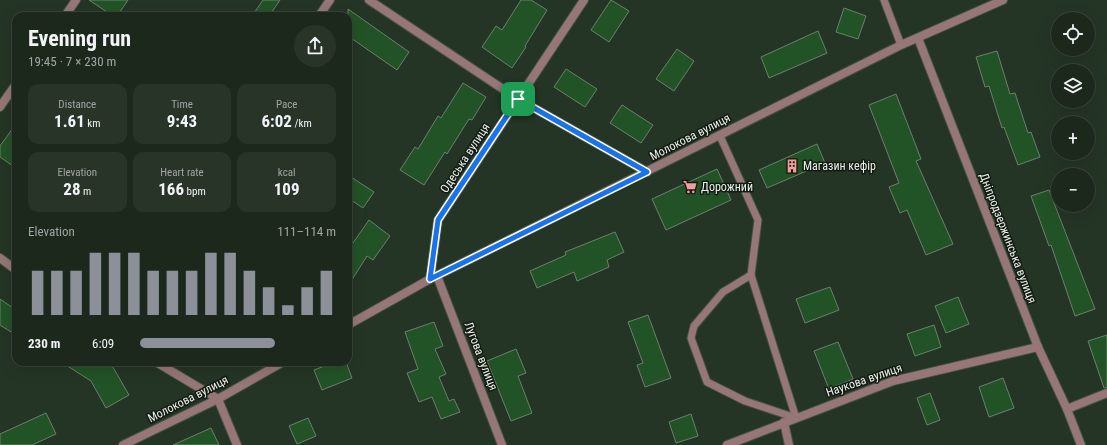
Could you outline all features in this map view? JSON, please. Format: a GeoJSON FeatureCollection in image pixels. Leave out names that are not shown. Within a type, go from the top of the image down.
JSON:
{"type":"FeatureCollection","features":[{"type":"Feature","properties":{"kind":"street"},"geometry":{"type":"LineString","coordinates":[[68,12],[76,0]]}},
{"type":"Feature","properties":{"kind":"street"},"geometry":{"type":"LineString","coordinates":[[322,12],[330,0]]}},
{"type":"Feature","properties":{"kind":"street"},"geometry":{"type":"LineString","coordinates":[[369,0],[518,99],[647,172]]}},
{"type":"Feature","properties":{"kind":"street","name":"Одеська вулиця"},"geometry":{"type":"LineString","coordinates":[[434,277],[438,220],[584,0]]}},
{"type":"Feature","properties":{"kind":"street","name":"Молокова вулиця"},"geometry":{"type":"LineString","coordinates":[[352,323],[434,277],[901,45],[1004,0]]}},
{"type":"Feature","properties":{"kind":"street","name":"Дніпродзержинська вулиця"},"geometry":{"type":"LineString","coordinates":[[918,38],[1038,347],[1081,445]]}},
{"type":"Feature","properties":{"kind":"street"},"geometry":{"type":"LineString","coordinates":[[0,107],[12,90]]}},
{"type":"Feature","properties":{"kind":"street"},"geometry":{"type":"LineString","coordinates":[[0,258],[12,267]]}},
{"type":"Feature","properties":{"kind":"street","name":"Лугова вулиця"},"geometry":{"type":"LineString","coordinates":[[434,277],[502,445]]}},
{"type":"Feature","properties":{"kind":"street","name":"Наукова вулиця"},"geometry":{"type":"LineString","coordinates":[[727,445],[893,381],[1038,347]]}},
{"type":"Feature","properties":{"kind":"street"},"geometry":{"type":"LineString","coordinates":[[163,366],[218,399],[237,445]]}},
{"type":"Feature","properties":{"kind":"street","name":"Молокова вулиця"},"geometry":{"type":"LineString","coordinates":[[123,445],[218,399],[276,366]]}},
{"type":"Feature","properties":{"kind":"street"},"geometry":{"type":"LineString","coordinates":[[1066,409],[1107,392]]}},
{"type":"Feature","properties":{"kind":"street"},"geometry":{"type":"LineString","coordinates":[[784,422],[789,445]]}},
{"type":"Feature","properties":{"kind":"lane"},"geometry":{"type":"LineString","coordinates":[[884,0],[901,45]]}},
{"type":"Feature","properties":{"kind":"lane"},"geometry":{"type":"LineString","coordinates":[[720,136],[758,220],[751,275],[796,418]]}},
{"type":"Feature","properties":{"kind":"lane"},"geometry":{"type":"LineString","coordinates":[[751,275],[723,292],[694,326],[691,338],[707,382],[745,401],[796,418]]}},
{"type":"Feature","properties":{"kind":"building"},"geometry":{"type":"Polygon","coordinates":[[[89,0],[128,0],[120,12],[107,12],[89,0]]]}},
{"type":"Feature","properties":{"kind":"building"},"geometry":{"type":"Polygon","coordinates":[[[263,0],[280,0],[272,12],[255,12],[263,0]]]}},
{"type":"Feature","properties":{"kind":"building"},"geometry":{"type":"Polygon","coordinates":[[[521,0],[531,0],[547,10],[512,68],[482,47],[496,26],[502,30],[521,0]]]}},
{"type":"Feature","properties":{"kind":"building"},"geometry":{"type":"Polygon","coordinates":[[[611,0],[629,11],[609,42],[591,30],[611,0]]]}},
{"type":"Feature","properties":{"kind":"building"},"geometry":{"type":"Polygon","coordinates":[[[844,8],[866,16],[858,39],[836,32],[844,8]]]}},
{"type":"Feature","properties":{"kind":"building"},"geometry":{"type":"Polygon","coordinates":[[[348,9],[409,52],[397,70],[352,39],[352,12],[348,12],[348,9]]]}},
{"type":"Feature","properties":{"kind":"building"},"geometry":{"type":"Polygon","coordinates":[[[818,31],[827,53],[769,78],[761,57],[818,31]]]}},
{"type":"Feature","properties":{"kind":"building"},"geometry":{"type":"Polygon","coordinates":[[[677,49],[694,61],[674,91],[656,79],[677,49]]]}},
{"type":"Feature","properties":{"kind":"building"},"geometry":{"type":"Polygon","coordinates":[[[997,51],[1010,94],[1015,93],[1028,133],[1031,132],[1040,157],[1018,165],[1004,127],[1002,128],[989,86],[985,87],[976,57],[997,51]]]}},
{"type":"Feature","properties":{"kind":"building"},"geometry":{"type":"Polygon","coordinates":[[[566,69],[597,89],[585,107],[554,87],[566,69]]]}},
{"type":"Feature","properties":{"kind":"building"},"geometry":{"type":"Polygon","coordinates":[[[463,83],[486,97],[472,120],[469,119],[447,154],[445,152],[424,185],[400,170],[415,147],[418,149],[438,116],[441,118],[463,83]]]}},
{"type":"Feature","properties":{"kind":"building"},"geometry":{"type":"Polygon","coordinates":[[[896,94],[921,159],[916,161],[953,244],[926,255],[907,210],[900,213],[889,187],[899,183],[869,105],[896,94]]]}},
{"type":"Feature","properties":{"kind":"building"},"geometry":{"type":"Polygon","coordinates":[[[622,105],[653,125],[641,143],[610,123],[622,105]]]}},
{"type":"Feature","properties":{"kind":"building"},"geometry":{"type":"Polygon","coordinates":[[[12,130],[12,165],[0,157],[0,146],[12,130]]]}},
{"type":"Feature","properties":{"kind":"building","name":"Магазин кефір"},"geometry":{"type":"Polygon","coordinates":[[[817,144],[825,163],[767,188],[759,170],[817,144]]]}},
{"type":"Feature","properties":{"kind":"building"},"geometry":{"type":"Polygon","coordinates":[[[717,169],[731,200],[666,230],[652,199],[717,169]]]}},
{"type":"Feature","properties":{"kind":"building"},"geometry":{"type":"Polygon","coordinates":[[[352,178],[374,192],[363,208],[352,201],[352,178]]]}},
{"type":"Feature","properties":{"kind":"building"},"geometry":{"type":"Polygon","coordinates":[[[1049,190],[1051,195],[1051,212],[1058,212],[1095,309],[1075,316],[1051,245],[1049,246],[1031,196],[1049,190]]]}},
{"type":"Feature","properties":{"kind":"building"},"geometry":{"type":"Polygon","coordinates":[[[369,220],[390,236],[373,260],[367,256],[352,280],[352,244],[369,220]]]}},
{"type":"Feature","properties":{"kind":"building"},"geometry":{"type":"Polygon","coordinates":[[[615,232],[624,252],[607,260],[609,267],[577,281],[574,272],[537,288],[530,271],[566,255],[565,252],[615,232]]]}},
{"type":"Feature","properties":{"kind":"building"},"geometry":{"type":"Polygon","coordinates":[[[830,287],[839,310],[805,323],[796,299],[830,287]]]}},
{"type":"Feature","properties":{"kind":"building"},"geometry":{"type":"Polygon","coordinates":[[[958,297],[969,324],[946,333],[935,306],[958,297]]]}},
{"type":"Feature","properties":{"kind":"building"},"geometry":{"type":"Polygon","coordinates":[[[0,299],[12,307],[12,332],[0,325],[0,299]]]}},
{"type":"Feature","properties":{"kind":"building"},"geometry":{"type":"Polygon","coordinates":[[[648,315],[671,378],[645,387],[637,365],[643,363],[628,322],[648,315]]]}},
{"type":"Feature","properties":{"kind":"building"},"geometry":{"type":"Polygon","coordinates":[[[434,322],[443,346],[435,349],[446,374],[439,377],[449,401],[454,399],[460,412],[441,419],[432,397],[419,402],[407,373],[418,369],[405,332],[434,322]]]}},
{"type":"Feature","properties":{"kind":"building"},"geometry":{"type":"Polygon","coordinates":[[[934,325],[941,347],[915,356],[907,334],[934,325]]]}},
{"type":"Feature","properties":{"kind":"building"},"geometry":{"type":"Polygon","coordinates":[[[1107,335],[1107,388],[1104,388],[1088,341],[1107,335]]]}},
{"type":"Feature","properties":{"kind":"building"},"geometry":{"type":"Polygon","coordinates":[[[838,342],[853,379],[829,389],[814,351],[838,342]]]}},
{"type":"Feature","properties":{"kind":"building"},"geometry":{"type":"Polygon","coordinates":[[[516,349],[526,373],[518,376],[532,413],[511,421],[487,361],[516,349]]]}},
{"type":"Feature","properties":{"kind":"building"},"geometry":{"type":"Polygon","coordinates":[[[67,366],[112,366],[129,395],[106,408],[91,381],[67,366]]]}},
{"type":"Feature","properties":{"kind":"building"},"geometry":{"type":"Polygon","coordinates":[[[324,366],[348,366],[352,378],[322,390],[314,370],[324,366]]]}},
{"type":"Feature","properties":{"kind":"building"},"geometry":{"type":"Polygon","coordinates":[[[1003,378],[1014,408],[989,417],[979,387],[1003,378]]]}},
{"type":"Feature","properties":{"kind":"building"},"geometry":{"type":"Polygon","coordinates":[[[930,393],[940,420],[927,425],[917,398],[930,393]]]}},
{"type":"Feature","properties":{"kind":"building"},"geometry":{"type":"Polygon","coordinates":[[[46,413],[56,434],[32,445],[0,445],[0,434],[46,413]]]}},
{"type":"Feature","properties":{"kind":"building"},"geometry":{"type":"Polygon","coordinates":[[[691,414],[698,436],[676,443],[669,422],[691,414]]]}},
{"type":"Feature","properties":{"kind":"building"},"geometry":{"type":"Polygon","coordinates":[[[308,418],[316,436],[297,444],[289,426],[308,418]]]}},
{"type":"Feature","properties":{"kind":"building"},"geometry":{"type":"Polygon","coordinates":[[[211,428],[219,445],[173,445],[211,428]]]}},
{"type":"Feature","properties":{"kind":"place","name":"Магазин кефір"},"geometry":{"type":"Point","coordinates":[792,166]}},
{"type":"Feature","properties":{"kind":"place","name":"Дорожний"},"geometry":{"type":"Point","coordinates":[690,187]}},
{"type":"Feature","properties":{"kind":"route"},"geometry":{"type":"LineString","coordinates":[[518,99],[647,172],[430,279],[438,220],[518,99]]}}]}
